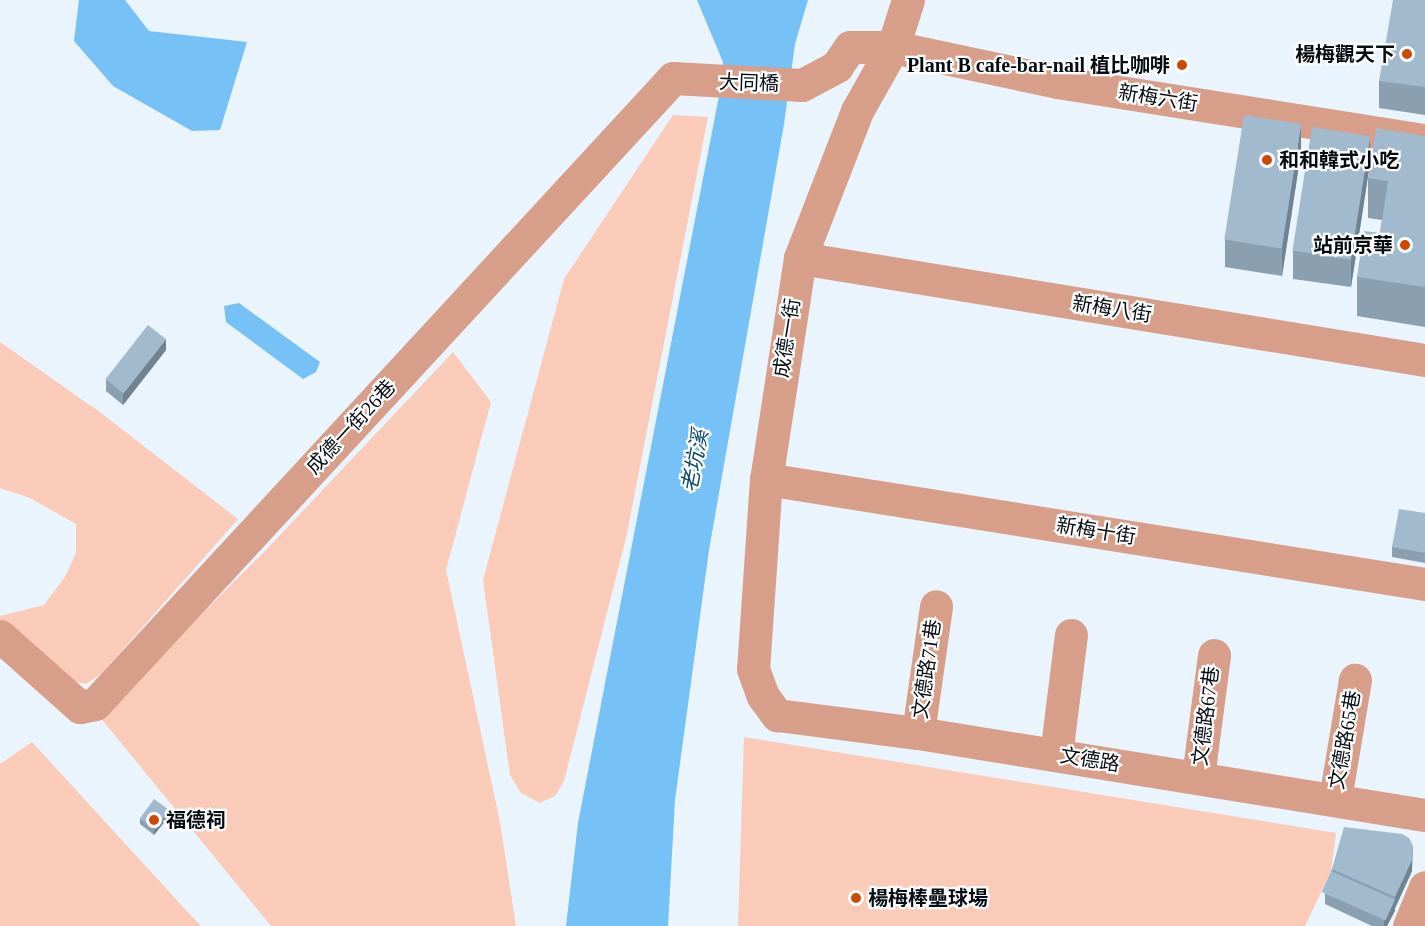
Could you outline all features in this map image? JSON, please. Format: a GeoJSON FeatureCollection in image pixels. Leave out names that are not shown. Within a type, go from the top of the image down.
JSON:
{"type":"FeatureCollection","features":[{"type":"Feature","properties":{"kind":"street","name":"成德一街"},"geometry":{"type":"LineString","coordinates":[[763,696],[753,669],[766,478],[800,258],[856,111],[892,47],[908,0]]}},
{"type":"Feature","properties":{"kind":"street","name":"大同橋"},"geometry":{"type":"LineString","coordinates":[[697,81],[802,85],[837,66],[850,47],[892,47]]}},
{"type":"Feature","properties":{"kind":"street","name":"新梅六街"},"geometry":{"type":"LineString","coordinates":[[892,47],[1057,82],[1425,140]]}},
{"type":"Feature","properties":{"kind":"street","name":"成德一街26巷"},"geometry":{"type":"LineString","coordinates":[[0,636],[80,707],[95,704],[673,78],[697,81]]}},
{"type":"Feature","properties":{"kind":"street","name":"新梅八街"},"geometry":{"type":"LineString","coordinates":[[800,258],[1425,360]]}},
{"type":"Feature","properties":{"kind":"street","name":"新梅十街"},"geometry":{"type":"LineString","coordinates":[[766,478],[1425,584]]}},
{"type":"Feature","properties":{"kind":"street","name":"文德路71巷"},"geometry":{"type":"LineString","coordinates":[[918,733],[936,606]]}},
{"type":"Feature","properties":{"kind":"street"},"geometry":{"type":"LineString","coordinates":[[1056,755],[1071,635]]}},
{"type":"Feature","properties":{"kind":"street","name":"文德路67巷"},"geometry":{"type":"LineString","coordinates":[[1198,777],[1214,656]]}},
{"type":"Feature","properties":{"kind":"street","name":"文德路65巷"},"geometry":{"type":"LineString","coordinates":[[1335,799],[1355,680]]}},
{"type":"Feature","properties":{"kind":"street","name":"文德路"},"geometry":{"type":"LineString","coordinates":[[763,696],[777,715],[918,733],[1425,815]]}},
{"type":"Feature","properties":{"kind":"street"},"geometry":{"type":"LineString","coordinates":[[1409,926],[1425,887]]}},
{"type":"Feature","properties":{"kind":"shaded area"},"geometry":{"type":"Polygon","coordinates":[[[673,115],[708,117],[626,538],[564,781],[555,796],[540,803],[521,793],[510,775],[483,580],[564,279],[673,115]]]}},
{"type":"Feature","properties":{"kind":"shaded area"},"geometry":{"type":"Polygon","coordinates":[[[0,342],[101,413],[238,519],[102,673],[86,684],[72,681],[0,620],[0,616],[44,605],[65,577],[76,553],[76,524],[30,498],[0,488],[0,342]]]}},
{"type":"Feature","properties":{"kind":"shaded area"},"geometry":{"type":"Polygon","coordinates":[[[453,352],[491,402],[446,570],[500,822],[516,926],[271,926],[99,716],[265,551],[453,352]]]}},
{"type":"Feature","properties":{"kind":"shaded area"},"geometry":{"type":"Polygon","coordinates":[[[744,737],[1336,833],[1331,871],[1305,926],[738,926],[744,737]]]}},
{"type":"Feature","properties":{"kind":"shaded area"},"geometry":{"type":"Polygon","coordinates":[[[32,742],[201,926],[0,926],[0,764],[32,742]]]}},
{"type":"Feature","properties":{"kind":"water"},"geometry":{"type":"Polygon","coordinates":[[[79,0],[125,0],[149,31],[247,42],[220,130],[192,131],[113,86],[74,41],[79,0]]]}},
{"type":"Feature","properties":{"kind":"water","name":"老坑溪"},"geometry":{"type":"Polygon","coordinates":[[[697,0],[808,0],[795,44],[784,124],[709,550],[675,800],[668,926],[566,926],[578,823],[719,96],[723,62],[697,0]]]}},
{"type":"Feature","properties":{"kind":"water"},"geometry":{"type":"Polygon","coordinates":[[[239,303],[320,362],[316,372],[303,379],[226,322],[224,306],[239,303]]]}},
{"type":"Feature","properties":{"kind":"building","name":"楊梅觀天下"},"geometry":{"type":"Polygon","coordinates":[[[1393,0],[1425,0],[1425,87],[1379,81],[1393,0]]]}},
{"type":"Feature","properties":{"kind":"building"},"geometry":{"type":"Polygon","coordinates":[[[1244,115],[1301,124],[1282,249],[1224,239],[1244,115]]]}},
{"type":"Feature","properties":{"kind":"building"},"geometry":{"type":"Polygon","coordinates":[[[1312,127],[1370,136],[1351,260],[1292,250],[1312,127]]]}},
{"type":"Feature","properties":{"kind":"building","name":"站前京華"},"geometry":{"type":"Polygon","coordinates":[[[1376,128],[1425,136],[1425,287],[1357,277],[1364,231],[1380,233],[1388,181],[1368,178],[1376,128]]]}},
{"type":"Feature","properties":{"kind":"building"},"geometry":{"type":"Polygon","coordinates":[[[148,325],[166,339],[124,394],[106,379],[148,325]]]}},
{"type":"Feature","properties":{"kind":"building"},"geometry":{"type":"Polygon","coordinates":[[[1399,509],[1425,513],[1425,553],[1392,547],[1399,509]]]}},
{"type":"Feature","properties":{"kind":"building","name":"福德祠"},"geometry":{"type":"Polygon","coordinates":[[[154,799],[169,810],[155,830],[140,818],[154,799]]]}},
{"type":"Feature","properties":{"kind":"building"},"geometry":{"type":"Polygon","coordinates":[[[1344,827],[1402,834],[1409,838],[1413,846],[1412,860],[1395,897],[1332,869],[1344,827]]]}},
{"type":"Feature","properties":{"kind":"building"},"geometry":{"type":"Polygon","coordinates":[[[1331,871],[1395,899],[1386,920],[1322,892],[1331,871]]]}},
{"type":"Feature","properties":{"kind":"place","name":"楊梅觀天下"},"geometry":{"type":"Point","coordinates":[1407,54]}},
{"type":"Feature","properties":{"kind":"place","name":"Plant B cafe-bar-nail 植比咖啡"},"geometry":{"type":"Point","coordinates":[1182,65]}},
{"type":"Feature","properties":{"kind":"place","name":"和和韓式小吃"},"geometry":{"type":"Point","coordinates":[1267,160]}},
{"type":"Feature","properties":{"kind":"place","name":"站前京華"},"geometry":{"type":"Point","coordinates":[1405,245]}},
{"type":"Feature","properties":{"kind":"place","name":"福德祠"},"geometry":{"type":"Point","coordinates":[154,820]}},
{"type":"Feature","properties":{"kind":"place","name":"楊梅棒壘球場"},"geometry":{"type":"Point","coordinates":[856,898]}}]}
